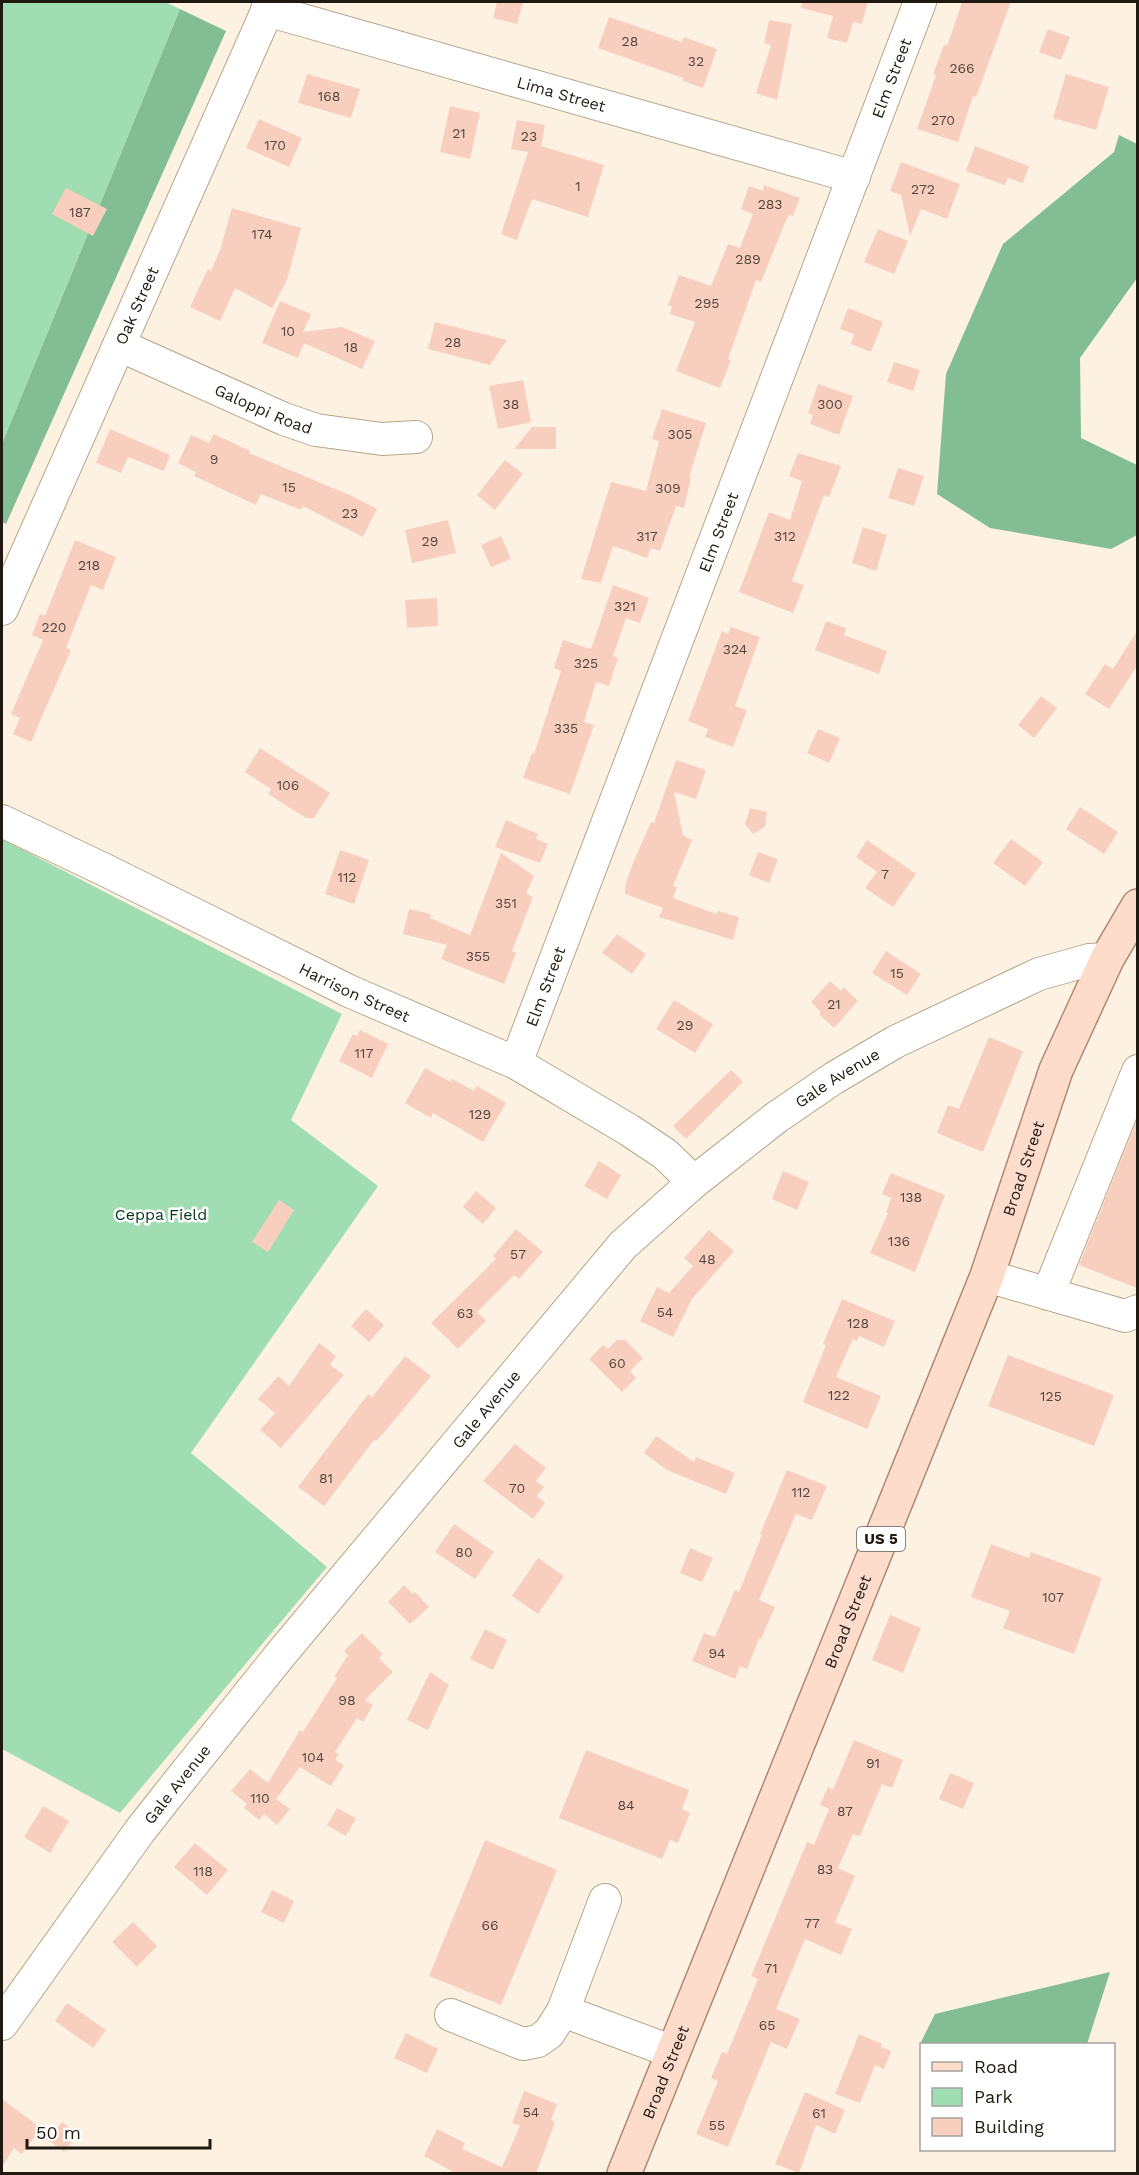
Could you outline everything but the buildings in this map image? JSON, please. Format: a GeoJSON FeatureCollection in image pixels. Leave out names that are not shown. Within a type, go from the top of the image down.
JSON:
{"type":"FeatureCollection","features":[{"type":"Feature","properties":{"kind":"main road","name":"Broad Street"},"geometry":{"type":"LineString","coordinates":[[624,2174],[987,1276],[1056,1070],[1107,959],[1137,906]]}},
{"type":"Feature","properties":{"kind":"street","name":"Elm Street"},"geometry":{"type":"LineString","coordinates":[[516,1063],[920,2]]}},
{"type":"Feature","properties":{"kind":"street","name":"Lima Street"},"geometry":{"type":"LineString","coordinates":[[269,6],[854,177]]}},
{"type":"Feature","properties":{"kind":"street","name":"Oak Street"},"geometry":{"type":"LineString","coordinates":[[2,609],[269,6]]}},
{"type":"Feature","properties":{"kind":"street","name":"Galoppi Road"},"geometry":{"type":"LineString","coordinates":[[119,345],[284,419],[316,430],[382,439],[416,437]]}},
{"type":"Feature","properties":{"kind":"street","name":"Harrison Street"},"geometry":{"type":"LineString","coordinates":[[2,821],[349,991],[516,1063],[638,1136],[664,1154],[694,1182]]}},
{"type":"Feature","properties":{"kind":"street","name":"Gale Avenue"},"geometry":{"type":"LineString","coordinates":[[2,2024],[139,1832],[288,1646],[623,1245],[694,1182],[777,1117],[834,1078],[895,1042],[1039,974],[1089,960],[1107,959]]}},
{"type":"Feature","properties":{"kind":"street"},"geometry":{"type":"LineString","coordinates":[[1048,1294],[1137,1071]]}},
{"type":"Feature","properties":{"kind":"street"},"geometry":{"type":"LineString","coordinates":[[987,1276],[1048,1294],[1131,1314]]}},
{"type":"Feature","properties":{"kind":"street"},"geometry":{"type":"LineString","coordinates":[[451,2015],[524,2043],[538,2042],[549,2033],[563,2011],[605,1900]]}},
{"type":"Feature","properties":{"kind":"street"},"geometry":{"type":"LineString","coordinates":[[563,2011],[673,2052]]}},
{"type":"Feature","properties":{"kind":"green space"},"geometry":{"type":"Polygon","coordinates":[[[2,2],[165,2],[180,9],[2,444],[2,2]]]}},
{"type":"Feature","properties":{"kind":"green space"},"geometry":{"type":"Polygon","coordinates":[[[180,9],[226,31],[6,524],[2,522],[2,444],[180,9]]]}},
{"type":"Feature","properties":{"kind":"green space"},"geometry":{"type":"Polygon","coordinates":[[[1119,135],[1137,144],[1137,278],[1080,358],[1081,438],[1137,465],[1137,535],[1111,549],[990,528],[937,494],[946,374],[1003,244],[1114,152],[1119,135]]]}},
{"type":"Feature","properties":{"kind":"green space","name":"Ceppa Field"},"geometry":{"type":"Polygon","coordinates":[[[2,839],[342,1014],[291,1120],[378,1186],[191,1453],[327,1567],[120,1813],[2,1749],[2,839]]]}},
{"type":"Feature","properties":{"kind":"green space"},"geometry":{"type":"Polygon","coordinates":[[[1110,1972],[1087,2043],[920,2043],[935,2014],[1110,1972]]]}}]}
